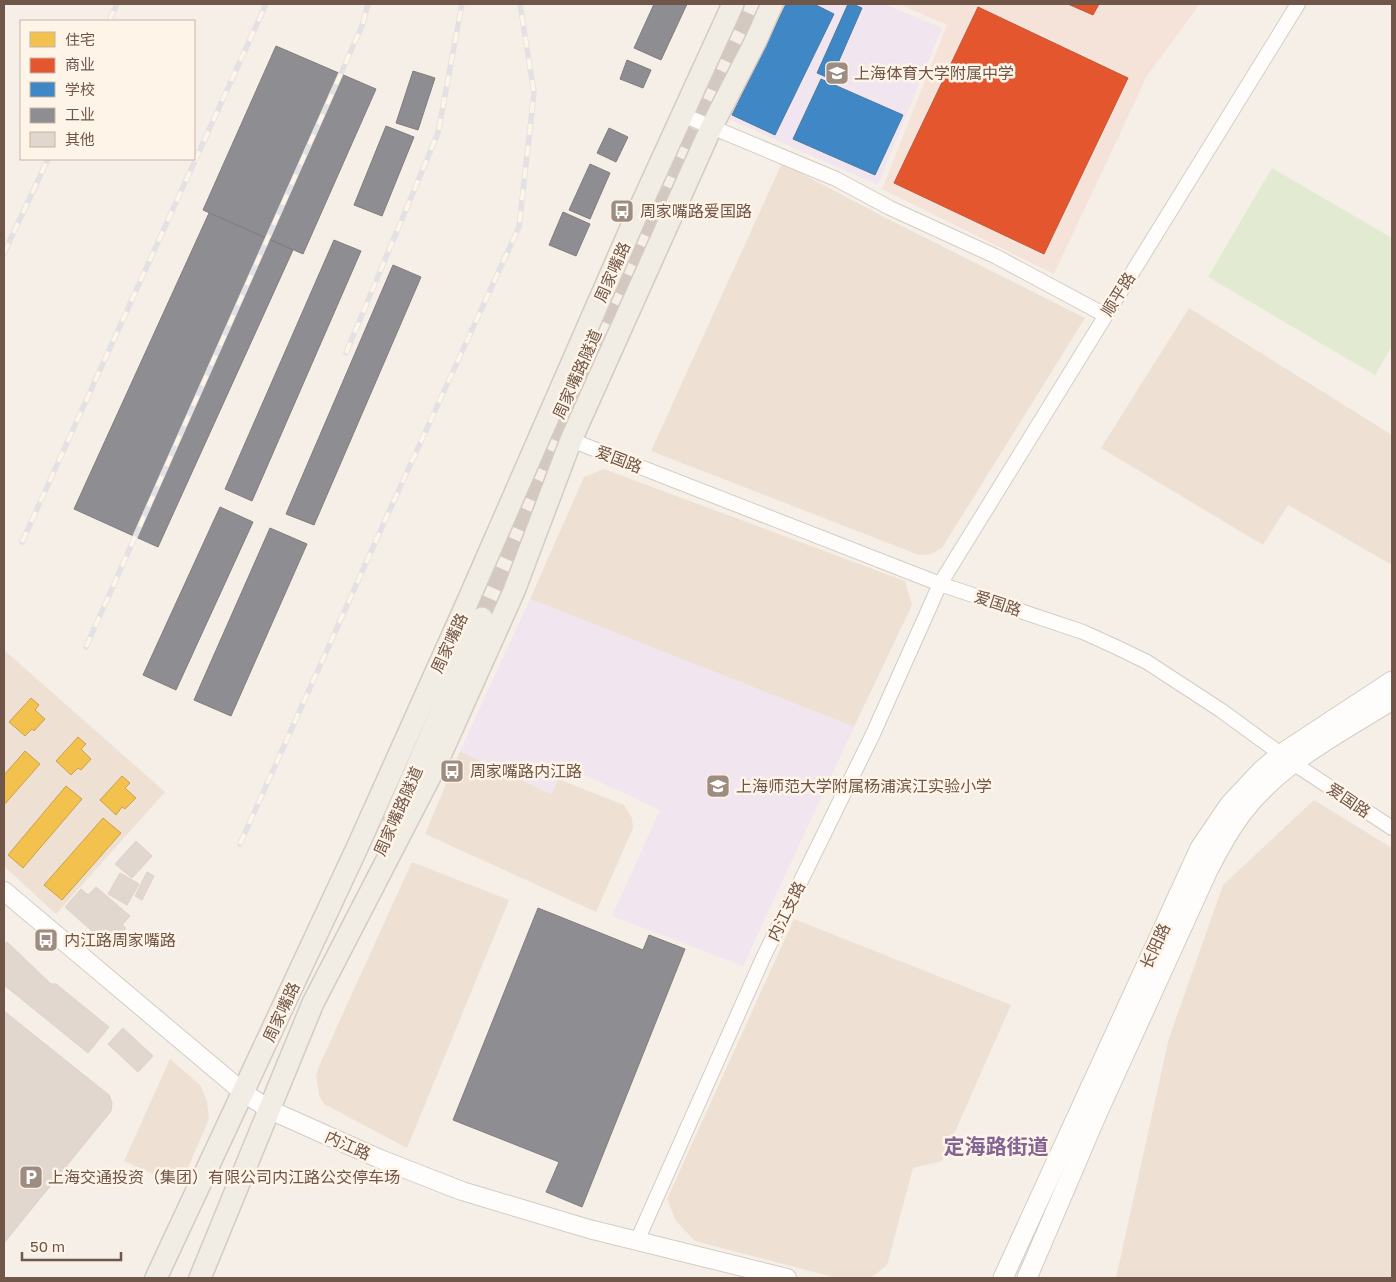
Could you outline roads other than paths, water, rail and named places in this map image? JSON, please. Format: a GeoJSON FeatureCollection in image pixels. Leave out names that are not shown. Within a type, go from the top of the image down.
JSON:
{"type":"FeatureCollection","features":[{"type":"Feature","properties":{"kind":"main road","name":"周家嘴路"},"geometry":{"type":"LineString","coordinates":[[156,1278],[244,1093],[467,603],[633,223],[733,4]]}},
{"type":"Feature","properties":{"kind":"main road","name":"周家嘴路"},"geometry":{"type":"LineString","coordinates":[[200,1278],[313,1003],[435,767],[514,591],[571,440],[711,128],[756,40],[772,4]]}},
{"type":"Feature","properties":{"kind":"main road","name":"周家嘴路隧道"},"geometry":{"type":"LineString","coordinates":[[467,603],[515,509],[681,143]]}},
{"type":"Feature","properties":{"kind":"main road","name":"周家嘴路隧道"},"geometry":{"type":"LineString","coordinates":[[313,1003],[482,618]]}},
{"type":"Feature","properties":{"kind":"main road","name":"长阳路"},"geometry":{"type":"LineString","coordinates":[[1027,1278],[1097,1114],[1209,868],[1225,838],[1244,811],[1268,784],[1287,758],[1392,681]]}},
{"type":"Feature","properties":{"kind":"main road","name":"长阳路"},"geometry":{"type":"LineString","coordinates":[[1003,1278],[1200,848],[1230,804],[1262,770],[1392,700]]}},
{"type":"Feature","properties":{"kind":"street","name":"顺平路"},"geometry":{"type":"LineString","coordinates":[[940,584],[1298,4]]}},
{"type":"Feature","properties":{"kind":"street"},"geometry":{"type":"LineString","coordinates":[[682,115],[836,179],[890,208],[996,256],[1105,315]]}},
{"type":"Feature","properties":{"kind":"street","name":"爱国路"},"geometry":{"type":"LineString","coordinates":[[571,440],[940,584],[1083,632],[1116,646],[1154,667],[1222,711],[1287,758],[1392,828]]}},
{"type":"Feature","properties":{"kind":"street","name":"内江支路"},"geometry":{"type":"LineString","coordinates":[[637,1241],[763,958],[873,734],[940,584]]}},
{"type":"Feature","properties":{"kind":"street","name":"内江路"},"geometry":{"type":"LineString","coordinates":[[4,890],[244,1093],[270,1110],[380,1159],[462,1191],[589,1229],[787,1278]]}},
{"type":"Feature","properties":{"kind":"tunnel"},"geometry":{"type":"LineString","coordinates":[[482,618],[690,146],[755,4]]}},
{"type":"Feature","properties":{"kind":"railway"},"geometry":{"type":"LineString","coordinates":[[109,20],[117,4]]}},
{"type":"Feature","properties":{"kind":"railway"},"geometry":{"type":"LineString","coordinates":[[22,542],[266,4]]}},
{"type":"Feature","properties":{"kind":"railway"},"geometry":{"type":"LineString","coordinates":[[86,647],[362,26],[368,4]]}},
{"type":"Feature","properties":{"kind":"railway"},"geometry":{"type":"LineString","coordinates":[[346,353],[438,133],[462,4]]}},
{"type":"Feature","properties":{"kind":"railway"},"geometry":{"type":"LineString","coordinates":[[240,844],[519,227],[534,93],[520,4]]}},
{"type":"Feature","properties":{"kind":"railway"},"geometry":{"type":"LineString","coordinates":[[4,253],[48,160]]}},
{"type":"Feature","properties":{"kind":"place","name":"上海体育大学附属中学"},"geometry":{"type":"Point","coordinates":[837,73]}},
{"type":"Feature","properties":{"kind":"place","name":"周家嘴路爱国路"},"geometry":{"type":"Point","coordinates":[622,211]}},
{"type":"Feature","properties":{"kind":"place","name":"周家嘴路内江路"},"geometry":{"type":"Point","coordinates":[452,771]}},
{"type":"Feature","properties":{"kind":"place","name":"上海师范大学附属杨浦滨江实验小学"},"geometry":{"type":"Point","coordinates":[718,786]}},
{"type":"Feature","properties":{"kind":"place","name":"内江路周家嘴路"},"geometry":{"type":"Point","coordinates":[46,940]}},
{"type":"Feature","properties":{"kind":"place","name":"上海交通投资（集团）有限公司内江路公交停车场"},"geometry":{"type":"Point","coordinates":[31,1177]}},
{"type":"Feature","properties":{"kind":"district","name":"定海路街道"},"geometry":{"type":"Point","coordinates":[996,1147]}}]}
